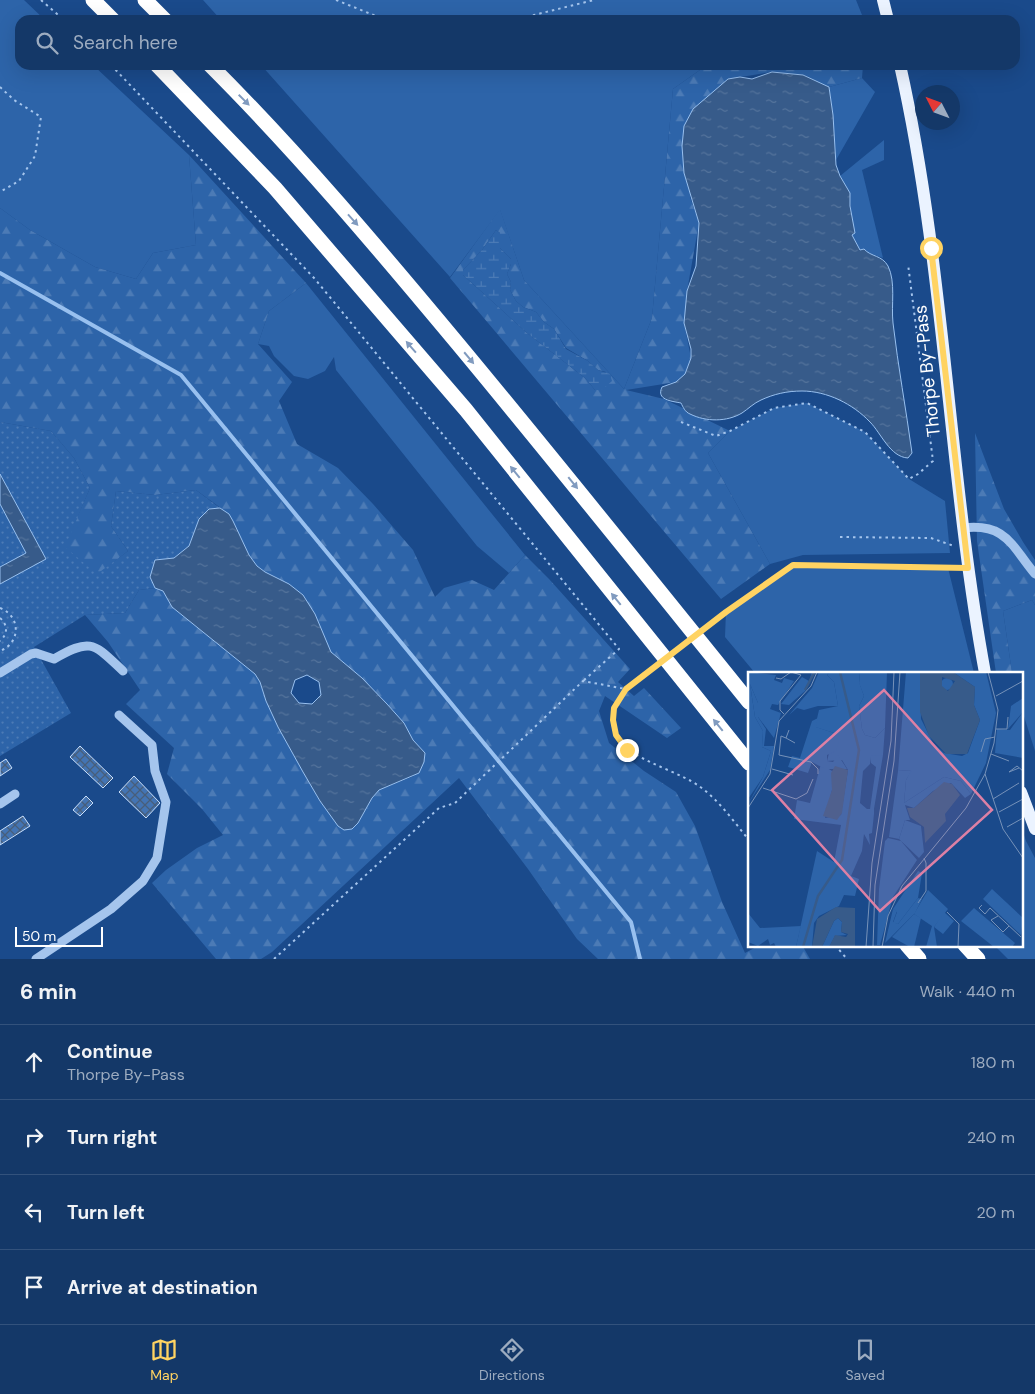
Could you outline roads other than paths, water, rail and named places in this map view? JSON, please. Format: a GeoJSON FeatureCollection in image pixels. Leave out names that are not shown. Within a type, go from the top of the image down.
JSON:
{"type":"FeatureCollection","features":[{"type":"Feature","properties":{"kind":"highway"},"geometry":{"type":"LineString","coordinates":[[93,0],[108,15]]}},
{"type":"Feature","properties":{"kind":"highway"},"geometry":{"type":"LineString","coordinates":[[145,0],[160,15]]}},
{"type":"Feature","properties":{"kind":"highway"},"geometry":{"type":"LineString","coordinates":[[162,70],[275,188],[466,410],[748,762]]}},
{"type":"Feature","properties":{"kind":"highway"},"geometry":{"type":"LineString","coordinates":[[215,70],[252,107],[390,263],[541,444],[748,701]]}},
{"type":"Feature","properties":{"kind":"highway"},"geometry":{"type":"LineString","coordinates":[[908,946],[919,959]]}},
{"type":"Feature","properties":{"kind":"highway"},"geometry":{"type":"LineString","coordinates":[[965,946],[978,959]]}},
{"type":"Feature","properties":{"kind":"main road"},"geometry":{"type":"LineString","coordinates":[[882,0],[886,15]]}},
{"type":"Feature","properties":{"kind":"main road","name":"Thorpe By-Pass"},"geometry":{"type":"LineString","coordinates":[[901,70],[911,112],[931,248],[968,568],[985,672]]}},
{"type":"Feature","properties":{"kind":"main road"},"geometry":{"type":"LineString","coordinates":[[1022,795],[1035,829]]}},
{"type":"Feature","properties":{"kind":"street"},"geometry":{"type":"LineString","coordinates":[[963,528],[978,526],[990,528],[1006,537],[1035,574]]}},
{"type":"Feature","properties":{"kind":"street"},"geometry":{"type":"LineString","coordinates":[[0,673],[31,654],[36,653],[54,659],[67,651],[84,645],[97,647],[123,672]]}},
{"type":"Feature","properties":{"kind":"street"},"geometry":{"type":"LineString","coordinates":[[36,959],[111,909],[143,881],[157,858],[166,802],[155,771],[152,745],[119,715]]}},
{"type":"Feature","properties":{"kind":"street"},"geometry":{"type":"LineString","coordinates":[[0,804],[16,794]]}},
{"type":"Feature","properties":{"kind":"water"},"geometry":{"type":"Polygon","coordinates":[[[772,72],[803,75],[829,87],[836,165],[850,193],[850,206],[855,233],[852,235],[860,250],[864,249],[886,262],[892,279],[893,323],[912,453],[908,458],[902,457],[891,449],[870,422],[848,404],[821,393],[786,392],[758,401],[736,416],[716,420],[696,417],[685,411],[681,403],[666,399],[661,395],[662,387],[676,382],[685,374],[691,358],[691,349],[684,323],[687,291],[696,266],[699,223],[684,173],[682,146],[684,126],[693,109],[728,79],[740,77],[752,79],[772,72]]]}},
{"type":"Feature","properties":{"kind":"water"},"geometry":{"type":"Polygon","coordinates":[[[0,474],[46,559],[0,584],[0,567],[26,553],[0,504],[0,474]]]}},
{"type":"Feature","properties":{"kind":"water"},"geometry":{"type":"Polygon","coordinates":[[[220,508],[229,514],[249,555],[257,566],[289,584],[303,595],[315,614],[331,652],[362,678],[387,704],[404,723],[413,740],[425,753],[424,762],[419,773],[379,790],[372,798],[358,823],[352,829],[344,830],[338,826],[320,801],[278,727],[255,674],[172,607],[163,591],[155,588],[150,577],[155,560],[174,558],[189,546],[199,519],[209,509],[220,508]],[[307,675],[295,680],[291,693],[299,703],[312,704],[321,695],[319,682],[307,675]]]}},
{"type":"Feature","properties":{"kind":"waterway"},"geometry":{"type":"LineString","coordinates":[[0,273],[181,375],[631,922],[640,959]]}}]}
